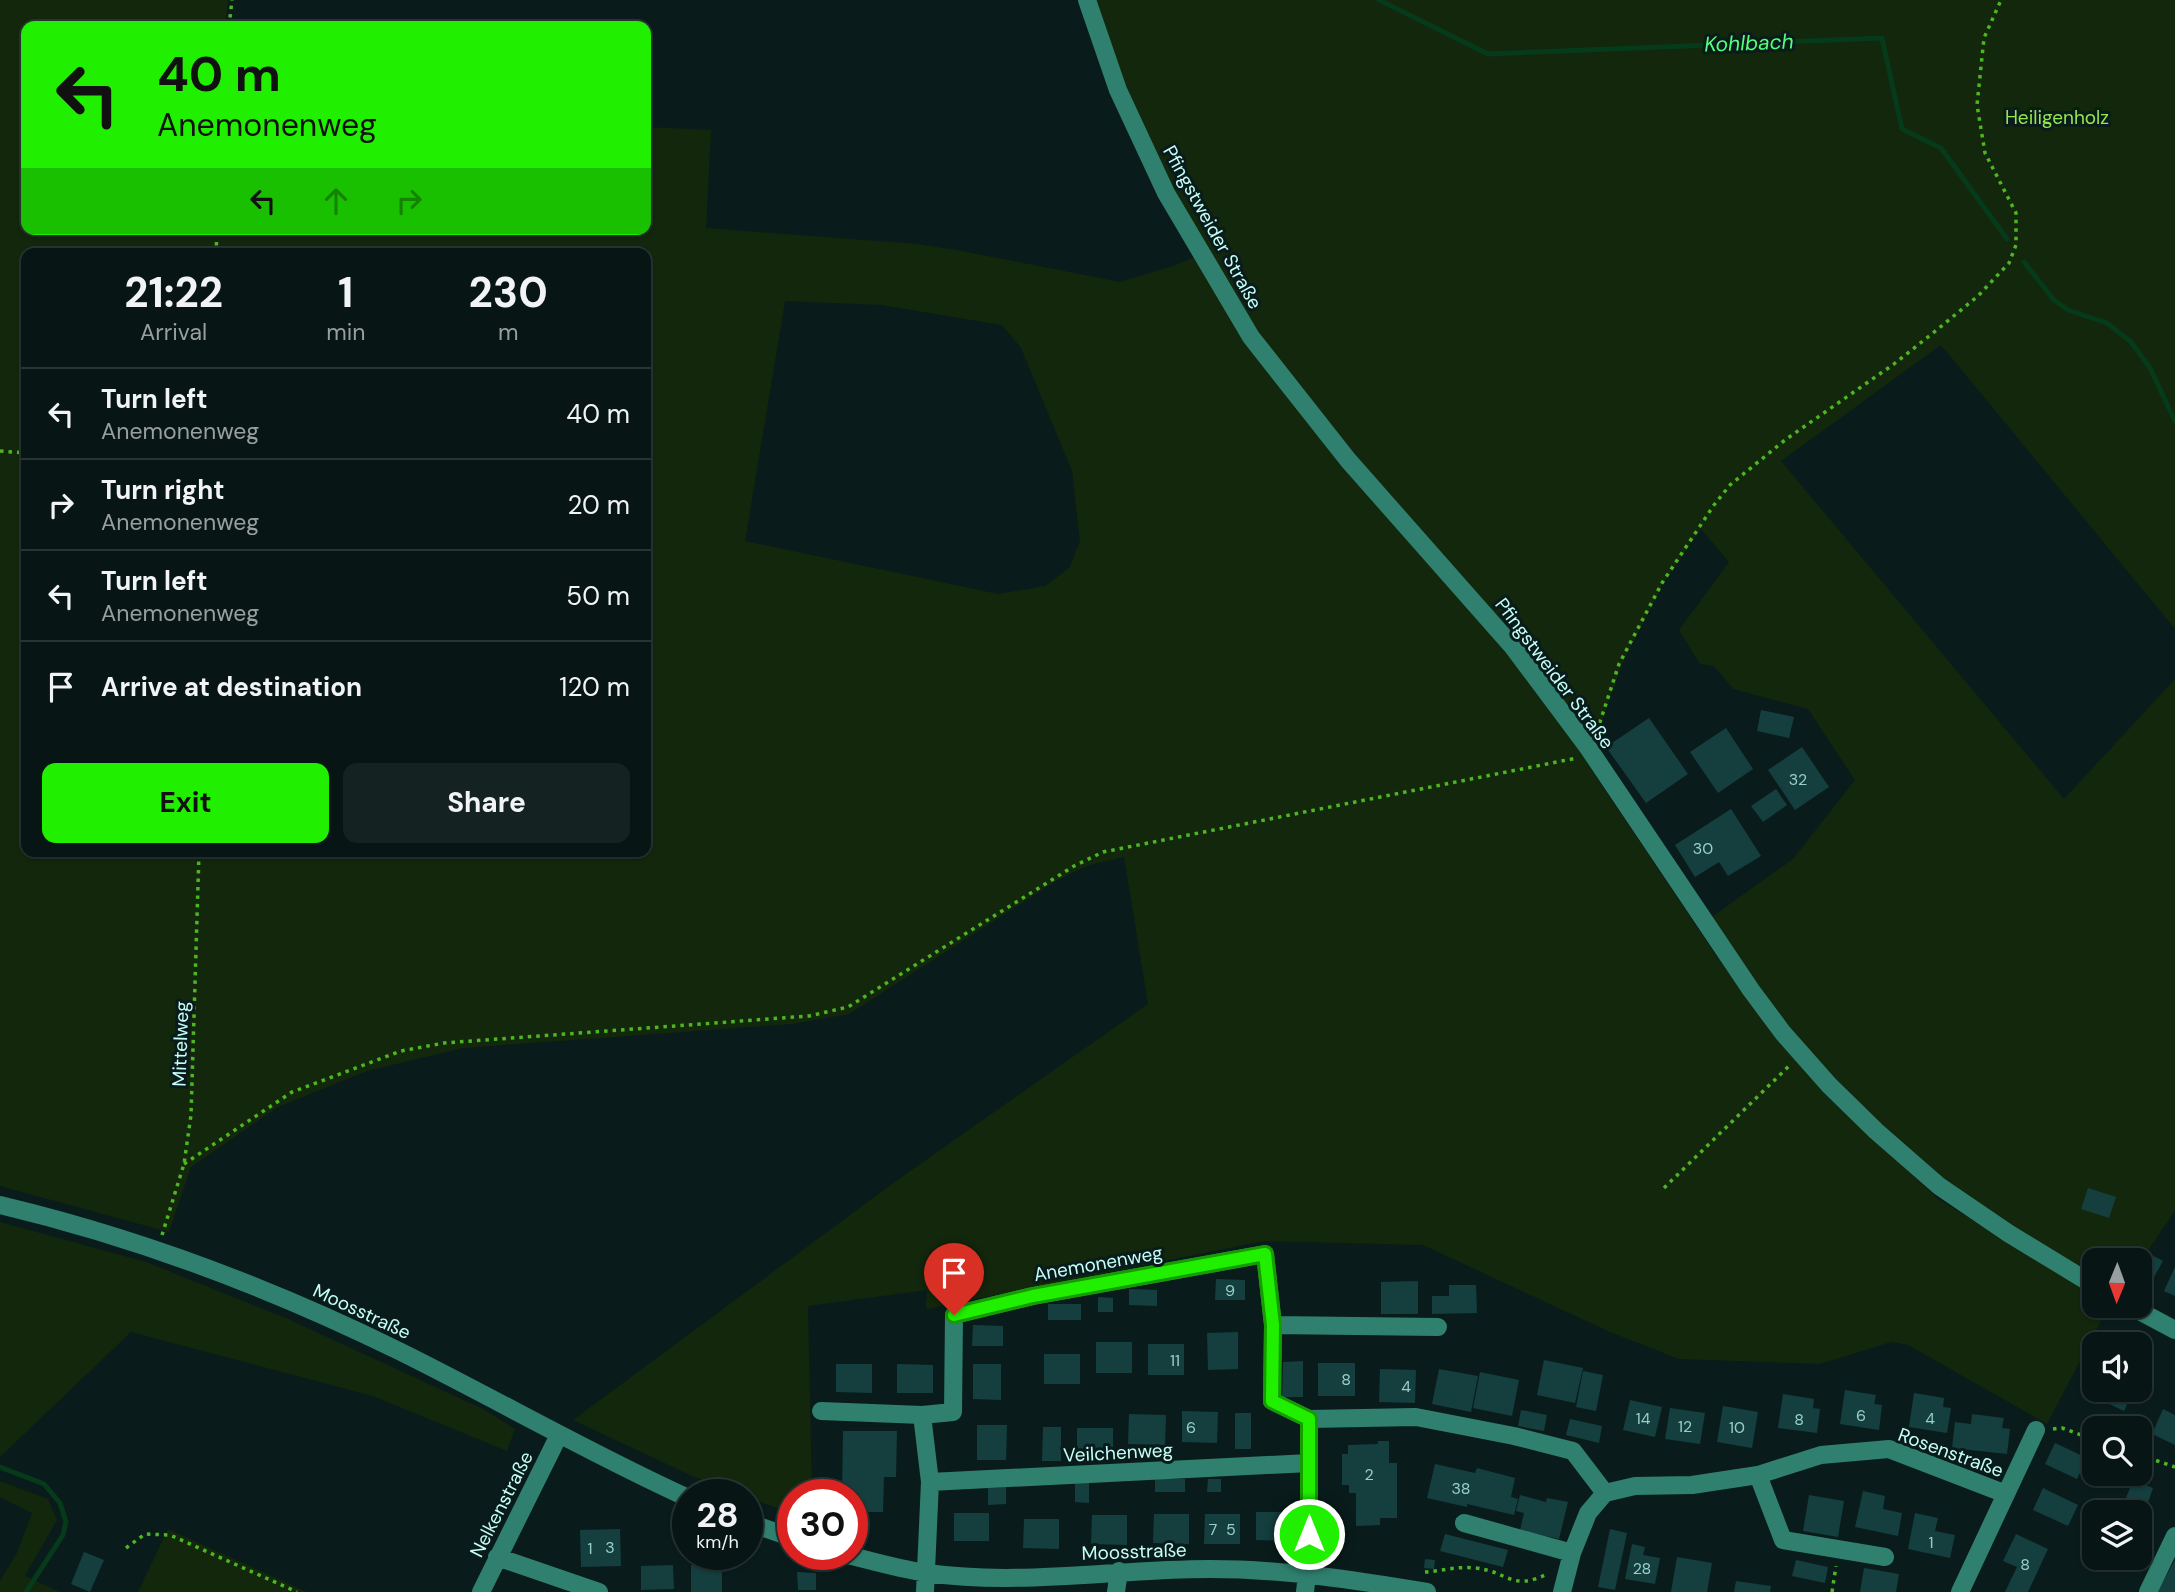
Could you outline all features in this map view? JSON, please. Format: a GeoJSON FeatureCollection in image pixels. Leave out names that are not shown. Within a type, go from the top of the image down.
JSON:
{"type":"FeatureCollection","features":[{"type":"Feature","properties":{"kind":"street","name":"Pfingstweider Straße"},"geometry":{"type":"LineString","coordinates":[[1087,0],[1118,90],[1166,192],[1251,337],[1349,460],[1513,647],[1590,751],[1751,990],[1783,1033],[1829,1085],[1939,1186],[2008,1233],[2082,1278]]}},
{"type":"Feature","properties":{"kind":"street","name":"Moosstraße"},"geometry":{"type":"LineString","coordinates":[[0,1205],[127,1239],[240,1280],[401,1352],[559,1435],[672,1490]]}},
{"type":"Feature","properties":{"kind":"street","name":"Anemonenweg"},"geometry":{"type":"LineString","coordinates":[[821,1411],[922,1415],[953,1412],[954,1315],[1033,1296],[1265,1254],[1273,1325],[1272,1401],[1309,1419],[1416,1417],[1514,1436],[1573,1451],[1605,1493]]}},
{"type":"Feature","properties":{"kind":"street"},"geometry":{"type":"LineString","coordinates":[[2152,1318],[2175,1331]]}},
{"type":"Feature","properties":{"kind":"street"},"geometry":{"type":"LineString","coordinates":[[1273,1325],[1438,1327]]}},
{"type":"Feature","properties":{"kind":"street"},"geometry":{"type":"LineString","coordinates":[[922,1415],[930,1482],[925,1592]]}},
{"type":"Feature","properties":{"kind":"street"},"geometry":{"type":"LineString","coordinates":[[1305,1592],[1308,1573],[1309,1419]]}},
{"type":"Feature","properties":{"kind":"street"},"geometry":{"type":"LineString","coordinates":[[1960,1592],[2036,1430]]}},
{"type":"Feature","properties":{"kind":"street","name":"Nelkenstraße"},"geometry":{"type":"LineString","coordinates":[[481,1592],[559,1435]]}},
{"type":"Feature","properties":{"kind":"street","name":"Rosenstraße"},"geometry":{"type":"LineString","coordinates":[[1605,1493],[1635,1486],[1692,1485],[1758,1475],[1821,1455],[1889,1449],[2006,1494]]}},
{"type":"Feature","properties":{"kind":"street","name":"Veilchenweg"},"geometry":{"type":"LineString","coordinates":[[930,1482],[1309,1463]]}},
{"type":"Feature","properties":{"kind":"street"},"geometry":{"type":"LineString","coordinates":[[1758,1475],[1783,1541],[1885,1557]]}},
{"type":"Feature","properties":{"kind":"street"},"geometry":{"type":"LineString","coordinates":[[1562,1592],[1572,1553],[1588,1513],[1605,1493]]}},
{"type":"Feature","properties":{"kind":"street"},"geometry":{"type":"LineString","coordinates":[[1464,1523],[1572,1553]]}},
{"type":"Feature","properties":{"kind":"street"},"geometry":{"type":"LineString","coordinates":[[2148,1592],[2175,1536]]}},
{"type":"Feature","properties":{"kind":"street"},"geometry":{"type":"LineString","coordinates":[[497,1557],[599,1592]]}},
{"type":"Feature","properties":{"kind":"street","name":"Moosstraße"},"geometry":{"type":"LineString","coordinates":[[868,1559],[927,1573],[972,1577],[1209,1569],[1308,1573],[1427,1592]]}},
{"type":"Feature","properties":{"kind":"street"},"geometry":{"type":"LineString","coordinates":[[1116,1592],[1119,1571]]}},
{"type":"Feature","properties":{"kind":"path"},"geometry":{"type":"LineString","coordinates":[[230,21],[232,0]]}},
{"type":"Feature","properties":{"kind":"path"},"geometry":{"type":"LineString","coordinates":[[184,1164],[292,1092],[401,1051],[444,1043],[809,1016],[848,1007],[1074,866],[1103,852],[1590,751],[1619,664],[1662,583],[1708,513],[1730,485],[1785,440],[1894,364],[1933,333],[1978,296],[2009,263],[2016,245],[2016,213],[1985,153],[1978,105],[1984,38],[2001,0]]}},
{"type":"Feature","properties":{"kind":"path"},"geometry":{"type":"LineString","coordinates":[[0,451],[21,453]]}},
{"type":"Feature","properties":{"kind":"path","name":"Mittelweg"},"geometry":{"type":"LineString","coordinates":[[162,1234],[184,1164],[191,1115],[199,857]]}},
{"type":"Feature","properties":{"kind":"path"},"geometry":{"type":"LineString","coordinates":[[1664,1188],[1784,1069]]}},
{"type":"Feature","properties":{"kind":"path"},"geometry":{"type":"LineString","coordinates":[[2036,1430],[2062,1429],[2082,1436]]}},
{"type":"Feature","properties":{"kind":"path"},"geometry":{"type":"LineString","coordinates":[[2152,1459],[2175,1467]]}},
{"type":"Feature","properties":{"kind":"path"},"geometry":{"type":"LineString","coordinates":[[126,1548],[145,1535],[170,1535],[297,1592]]}},
{"type":"Feature","properties":{"kind":"path"},"geometry":{"type":"LineString","coordinates":[[1832,1592],[1839,1549]]}},
{"type":"Feature","properties":{"kind":"green space","name":"Heiligenholz"},"geometry":{"type":"Polygon","coordinates":[[[0,0],[228,0],[226,21],[21,21],[21,235],[651,235],[651,127],[711,130],[706,228],[916,244],[1120,282],[1173,266],[1208,251],[1167,177],[1129,98],[1095,0],[2175,0],[2175,629],[1941,345],[1781,461],[2064,799],[2175,679],[2175,1211],[2150,1248],[2082,1248],[2082,1268],[1956,1188],[1903,1146],[1830,1075],[1757,988],[1709,919],[1793,859],[1855,780],[1808,709],[1733,689],[1714,666],[1700,664],[1679,630],[1729,562],[1701,529],[1663,584],[1622,664],[1587,763],[1717,957],[1770,1029],[1830,1098],[1938,1199],[2082,1286],[2082,1318],[2103,1318],[2095,1332],[2082,1332],[2082,1357],[2047,1424],[1908,1345],[1891,1342],[1820,1364],[1679,1359],[1610,1332],[1423,1245],[1264,1241],[926,1309],[927,1290],[808,1306],[812,1479],[777,1479],[777,1508],[763,1503],[763,1479],[700,1479],[573,1420],[896,1181],[1148,1004],[1124,857],[1089,865],[1056,881],[849,1014],[792,1024],[463,1048],[367,1071],[278,1107],[191,1167],[169,1232],[0,1186],[0,0]],[[785,301],[745,541],[998,594],[1045,586],[1069,568],[1080,542],[1072,471],[1021,348],[1002,325],[882,305],[785,301]]]}},
{"type":"Feature","properties":{"kind":"green space"},"geometry":{"type":"Polygon","coordinates":[[[0,1222],[146,1262],[288,1319],[485,1410],[515,1429],[507,1451],[373,1396],[131,1332],[0,1457],[0,1222]]]}},
{"type":"Feature","properties":{"kind":"green space"},"geometry":{"type":"Polygon","coordinates":[[[0,1481],[48,1499],[57,1520],[25,1576],[60,1592],[0,1592],[0,1581],[17,1553],[32,1513],[0,1497],[0,1481]]]}},
{"type":"Feature","properties":{"kind":"green space"},"geometry":{"type":"Polygon","coordinates":[[[168,1529],[307,1592],[138,1592],[168,1529]]]}},
{"type":"Feature","properties":{"kind":"building"},"geometry":{"type":"Polygon","coordinates":[[[1761,710],[1794,717],[1789,738],[1757,731],[1761,710]]]}},
{"type":"Feature","properties":{"kind":"building"},"geometry":{"type":"Polygon","coordinates":[[[1649,718],[1688,774],[1646,803],[1606,747],[1649,718]]]}},
{"type":"Feature","properties":{"kind":"building"},"geometry":{"type":"Polygon","coordinates":[[[1726,728],[1753,769],[1718,793],[1690,752],[1726,728]]]}},
{"type":"Feature","properties":{"kind":"building"},"geometry":{"type":"Polygon","coordinates":[[[1802,747],[1829,787],[1795,810],[1768,770],[1802,747]]]}},
{"type":"Feature","properties":{"kind":"building"},"geometry":{"type":"Polygon","coordinates":[[[1776,789],[1787,805],[1763,822],[1751,806],[1776,789]]]}},
{"type":"Feature","properties":{"kind":"building"},"geometry":{"type":"Polygon","coordinates":[[[1731,809],[1761,856],[1728,876],[1719,862],[1695,877],[1675,845],[1731,809]]]}},
{"type":"Feature","properties":{"kind":"building"},"geometry":{"type":"Polygon","coordinates":[[[2088,1188],[2116,1197],[2109,1218],[2081,1209],[2088,1188]]]}},
{"type":"Feature","properties":{"kind":"building"},"geometry":{"type":"Polygon","coordinates":[[[2152,1255],[2163,1261],[2154,1277],[2152,1276],[2152,1255]]]}},
{"type":"Feature","properties":{"kind":"building"},"geometry":{"type":"Polygon","coordinates":[[[2175,1267],[2175,1296],[2164,1291],[2175,1267]]]}},
{"type":"Feature","properties":{"kind":"building"},"geometry":{"type":"Polygon","coordinates":[[[1216,1279],[1245,1280],[1245,1300],[1215,1300],[1216,1279]]]}},
{"type":"Feature","properties":{"kind":"building"},"geometry":{"type":"Polygon","coordinates":[[[1418,1281],[1418,1314],[1381,1314],[1381,1282],[1418,1281]]]}},
{"type":"Feature","properties":{"kind":"building"},"geometry":{"type":"Polygon","coordinates":[[[1449,1285],[1476,1285],[1477,1313],[1432,1314],[1432,1296],[1449,1296],[1449,1285]]]}},
{"type":"Feature","properties":{"kind":"building"},"geometry":{"type":"Polygon","coordinates":[[[1129,1289],[1157,1290],[1157,1306],[1129,1305],[1129,1289]]]}},
{"type":"Feature","properties":{"kind":"building"},"geometry":{"type":"Polygon","coordinates":[[[1098,1297],[1113,1298],[1113,1312],[1098,1312],[1098,1297]]]}},
{"type":"Feature","properties":{"kind":"building"},"geometry":{"type":"Polygon","coordinates":[[[1048,1304],[1081,1304],[1081,1320],[1048,1320],[1048,1304]]]}},
{"type":"Feature","properties":{"kind":"building"},"geometry":{"type":"Polygon","coordinates":[[[973,1325],[1003,1326],[1003,1346],[972,1346],[973,1325]]]}},
{"type":"Feature","properties":{"kind":"building"},"geometry":{"type":"Polygon","coordinates":[[[1238,1332],[1238,1369],[1208,1370],[1207,1333],[1238,1332]]]}},
{"type":"Feature","properties":{"kind":"building"},"geometry":{"type":"Polygon","coordinates":[[[1096,1342],[1132,1342],[1132,1373],[1096,1373],[1096,1342]]]}},
{"type":"Feature","properties":{"kind":"building"},"geometry":{"type":"Polygon","coordinates":[[[1148,1344],[1184,1344],[1184,1375],[1148,1375],[1148,1344]]]}},
{"type":"Feature","properties":{"kind":"building"},"geometry":{"type":"Polygon","coordinates":[[[1044,1354],[1080,1354],[1080,1384],[1044,1384],[1044,1354]]]}},
{"type":"Feature","properties":{"kind":"building"},"geometry":{"type":"Polygon","coordinates":[[[1544,1360],[1583,1368],[1575,1403],[1537,1395],[1544,1360]]]}},
{"type":"Feature","properties":{"kind":"building"},"geometry":{"type":"Polygon","coordinates":[[[1303,1361],[1303,1397],[1282,1397],[1283,1362],[1303,1361]]]}},
{"type":"Feature","properties":{"kind":"building"},"geometry":{"type":"Polygon","coordinates":[[[1318,1363],[1355,1363],[1355,1396],[1318,1396],[1318,1363]]]}},
{"type":"Feature","properties":{"kind":"building"},"geometry":{"type":"Polygon","coordinates":[[[836,1364],[872,1364],[872,1393],[836,1392],[836,1364]]]}},
{"type":"Feature","properties":{"kind":"building"},"geometry":{"type":"Polygon","coordinates":[[[897,1364],[933,1365],[933,1393],[897,1393],[897,1364]]]}},
{"type":"Feature","properties":{"kind":"building"},"geometry":{"type":"Polygon","coordinates":[[[973,1364],[1001,1364],[1001,1400],[973,1399],[973,1364]]]}},
{"type":"Feature","properties":{"kind":"building"},"geometry":{"type":"Polygon","coordinates":[[[1380,1369],[1416,1370],[1415,1403],[1379,1402],[1380,1369]]]}},
{"type":"Feature","properties":{"kind":"building"},"geometry":{"type":"Polygon","coordinates":[[[1439,1369],[1478,1376],[1471,1412],[1432,1404],[1439,1369]]]}},
{"type":"Feature","properties":{"kind":"building"},"geometry":{"type":"Polygon","coordinates":[[[1583,1371],[1603,1375],[1596,1411],[1576,1407],[1583,1371]]]}},
{"type":"Feature","properties":{"kind":"building"},"geometry":{"type":"Polygon","coordinates":[[[1480,1372],[1519,1380],[1512,1416],[1473,1408],[1480,1372]]]}},
{"type":"Feature","properties":{"kind":"building"},"geometry":{"type":"Polygon","coordinates":[[[1845,1390],[1876,1395],[1874,1404],[1882,1405],[1879,1430],[1840,1424],[1845,1390]]]}},
{"type":"Feature","properties":{"kind":"building"},"geometry":{"type":"Polygon","coordinates":[[[1914,1393],[1944,1398],[1943,1407],[1951,1408],[1947,1433],[1909,1427],[1914,1393]]]}},
{"type":"Feature","properties":{"kind":"building"},"geometry":{"type":"Polygon","coordinates":[[[1783,1394],[1814,1399],[1813,1408],[1820,1409],[1817,1433],[1778,1428],[1783,1394]]]}},
{"type":"Feature","properties":{"kind":"building"},"geometry":{"type":"Polygon","coordinates":[[[1630,1400],[1662,1407],[1655,1437],[1623,1430],[1630,1400]]]}},
{"type":"Feature","properties":{"kind":"building"},"geometry":{"type":"Polygon","coordinates":[[[2105,1402],[2128,1402],[2124,1411],[2105,1402]]]}},
{"type":"Feature","properties":{"kind":"building"},"geometry":{"type":"Polygon","coordinates":[[[1723,1406],[1758,1412],[1752,1448],[1717,1442],[1723,1406]]]}},
{"type":"Feature","properties":{"kind":"building"},"geometry":{"type":"Polygon","coordinates":[[[1670,1408],[1705,1413],[1700,1444],[1665,1439],[1670,1408]]]}},
{"type":"Feature","properties":{"kind":"building"},"geometry":{"type":"Polygon","coordinates":[[[2163,1409],[2175,1415],[2175,1445],[2152,1434],[2163,1409]]]}},
{"type":"Feature","properties":{"kind":"building"},"geometry":{"type":"Polygon","coordinates":[[[1521,1410],[1547,1415],[1544,1431],[1518,1426],[1521,1410]]]}},
{"type":"Feature","properties":{"kind":"building"},"geometry":{"type":"Polygon","coordinates":[[[1182,1411],[1218,1412],[1217,1443],[1182,1442],[1182,1411]]]}},
{"type":"Feature","properties":{"kind":"building"},"geometry":{"type":"Polygon","coordinates":[[[1235,1413],[1251,1413],[1251,1449],[1235,1449],[1235,1413]]]}},
{"type":"Feature","properties":{"kind":"building"},"geometry":{"type":"Polygon","coordinates":[[[1129,1414],[1166,1415],[1165,1445],[1128,1444],[1129,1414]]]}},
{"type":"Feature","properties":{"kind":"building"},"geometry":{"type":"Polygon","coordinates":[[[1972,1414],[2004,1418],[2002,1428],[2010,1429],[2007,1454],[1952,1448],[1955,1422],[1971,1424],[1972,1414]]]}},
{"type":"Feature","properties":{"kind":"building"},"geometry":{"type":"Polygon","coordinates":[[[1570,1419],[1602,1426],[1599,1443],[1566,1435],[1570,1419]]]}},
{"type":"Feature","properties":{"kind":"building"},"geometry":{"type":"Polygon","coordinates":[[[977,1425],[1007,1425],[1006,1460],[977,1460],[977,1425]]]}},
{"type":"Feature","properties":{"kind":"building"},"geometry":{"type":"Polygon","coordinates":[[[1043,1427],[1061,1427],[1061,1461],[1042,1461],[1043,1427]]]}},
{"type":"Feature","properties":{"kind":"building"},"geometry":{"type":"Polygon","coordinates":[[[1077,1428],[1113,1428],[1113,1459],[1077,1459],[1077,1428]]]}},
{"type":"Feature","properties":{"kind":"building"},"geometry":{"type":"Polygon","coordinates":[[[843,1431],[897,1431],[896,1477],[884,1477],[883,1512],[868,1512],[868,1479],[842,1479],[843,1431]]]}},
{"type":"Feature","properties":{"kind":"building"},"geometry":{"type":"Polygon","coordinates":[[[1378,1441],[1389,1441],[1389,1463],[1397,1463],[1397,1518],[1380,1518],[1380,1525],[1356,1526],[1356,1493],[1349,1493],[1349,1485],[1342,1485],[1342,1454],[1348,1454],[1348,1445],[1378,1444],[1378,1441]]]}},
{"type":"Feature","properties":{"kind":"building"},"geometry":{"type":"Polygon","coordinates":[[[2055,1443],[2082,1456],[2082,1468],[2077,1479],[2045,1464],[2055,1443]]]}},
{"type":"Feature","properties":{"kind":"building"},"geometry":{"type":"Polygon","coordinates":[[[1435,1464],[1475,1473],[1477,1468],[1515,1478],[1511,1497],[1518,1499],[1514,1515],[1427,1498],[1435,1464]]]}},
{"type":"Feature","properties":{"kind":"building"},"geometry":{"type":"Polygon","coordinates":[[[1155,1479],[1185,1479],[1185,1492],[1155,1492],[1155,1479]]]}},
{"type":"Feature","properties":{"kind":"building"},"geometry":{"type":"Polygon","coordinates":[[[1208,1479],[1221,1479],[1221,1492],[1207,1492],[1208,1479]]]}},
{"type":"Feature","properties":{"kind":"building"},"geometry":{"type":"Polygon","coordinates":[[[1075,1483],[1089,1483],[1089,1503],[1075,1502],[1075,1483]]]}},
{"type":"Feature","properties":{"kind":"building"},"geometry":{"type":"Polygon","coordinates":[[[2131,1486],[2153,1488],[2149,1500],[2125,1500],[2131,1486]]]}},
{"type":"Feature","properties":{"kind":"building"},"geometry":{"type":"Polygon","coordinates":[[[1006,1487],[1006,1504],[988,1505],[988,1488],[1006,1487]]]}},
{"type":"Feature","properties":{"kind":"building"},"geometry":{"type":"Polygon","coordinates":[[[2043,1488],[2078,1505],[2068,1526],[2033,1510],[2043,1488]]]}},
{"type":"Feature","properties":{"kind":"building"},"geometry":{"type":"Polygon","coordinates":[[[1863,1491],[1885,1496],[1883,1509],[1902,1513],[1898,1536],[1855,1527],[1863,1491]]]}},
{"type":"Feature","properties":{"kind":"building"},"geometry":{"type":"Polygon","coordinates":[[[1520,1495],[1546,1502],[1547,1498],[1568,1502],[1559,1539],[1520,1530],[1524,1513],[1516,1511],[1520,1495]]]}},
{"type":"Feature","properties":{"kind":"building"},"geometry":{"type":"Polygon","coordinates":[[[1809,1495],[1844,1501],[1838,1537],[1803,1531],[1809,1495]]]}},
{"type":"Feature","properties":{"kind":"building"},"geometry":{"type":"Polygon","coordinates":[[[1256,1512],[1288,1512],[1287,1541],[1256,1540],[1256,1512]]]}},
{"type":"Feature","properties":{"kind":"building"},"geometry":{"type":"Polygon","coordinates":[[[954,1513],[989,1513],[989,1541],[954,1541],[954,1513]]]}},
{"type":"Feature","properties":{"kind":"building"},"geometry":{"type":"Polygon","coordinates":[[[1915,1513],[1938,1518],[1935,1531],[1955,1535],[1950,1558],[1908,1549],[1915,1513]]]}},
{"type":"Feature","properties":{"kind":"building"},"geometry":{"type":"Polygon","coordinates":[[[1154,1514],[1189,1514],[1189,1544],[1153,1543],[1154,1514]]]}},
{"type":"Feature","properties":{"kind":"building"},"geometry":{"type":"Polygon","coordinates":[[[1205,1514],[1240,1514],[1240,1544],[1204,1544],[1205,1514]]]}},
{"type":"Feature","properties":{"kind":"building"},"geometry":{"type":"Polygon","coordinates":[[[1092,1515],[1127,1515],[1127,1545],[1091,1544],[1092,1515]]]}},
{"type":"Feature","properties":{"kind":"building"},"geometry":{"type":"Polygon","coordinates":[[[1024,1519],[1059,1519],[1059,1549],[1023,1548],[1024,1519]]]}},
{"type":"Feature","properties":{"kind":"building"},"geometry":{"type":"Polygon","coordinates":[[[620,1529],[621,1566],[581,1567],[580,1530],[620,1529]]]}},
{"type":"Feature","properties":{"kind":"building"},"geometry":{"type":"Polygon","coordinates":[[[1610,1529],[1627,1533],[1615,1590],[1598,1587],[1610,1529]]]}},
{"type":"Feature","properties":{"kind":"building"},"geometry":{"type":"Polygon","coordinates":[[[1445,1534],[1508,1550],[1503,1567],[1440,1551],[1445,1534]]]}},
{"type":"Feature","properties":{"kind":"building"},"geometry":{"type":"Polygon","coordinates":[[[2016,1534],[2048,1549],[2028,1592],[2005,1592],[2017,1567],[2003,1561],[2016,1534]]]}},
{"type":"Feature","properties":{"kind":"building"},"geometry":{"type":"Polygon","coordinates":[[[1632,1544],[1645,1547],[1643,1555],[1660,1558],[1655,1584],[1625,1579],[1632,1544]]]}},
{"type":"Feature","properties":{"kind":"building"},"geometry":{"type":"Polygon","coordinates":[[[84,1552],[104,1560],[90,1592],[71,1584],[84,1552]]]}},
{"type":"Feature","properties":{"kind":"building"},"geometry":{"type":"Polygon","coordinates":[[[1677,1557],[1712,1563],[1707,1592],[1671,1592],[1677,1557]]]}},
{"type":"Feature","properties":{"kind":"building"},"geometry":{"type":"Polygon","coordinates":[[[1425,1559],[1435,1560],[1434,1569],[1424,1568],[1425,1559]]]}},
{"type":"Feature","properties":{"kind":"building"},"geometry":{"type":"Polygon","coordinates":[[[1796,1560],[1828,1567],[1825,1583],[1792,1576],[1796,1560]]]}},
{"type":"Feature","properties":{"kind":"building"},"geometry":{"type":"Polygon","coordinates":[[[2175,1560],[2175,1592],[2157,1592],[2175,1560]]]}},
{"type":"Feature","properties":{"kind":"building"},"geometry":{"type":"Polygon","coordinates":[[[672,1565],[674,1589],[641,1590],[641,1566],[672,1565]]]}},
{"type":"Feature","properties":{"kind":"building"},"geometry":{"type":"Polygon","coordinates":[[[1864,1568],[1899,1574],[1896,1592],[1860,1592],[1864,1568]]]}},
{"type":"Feature","properties":{"kind":"building"},"geometry":{"type":"Polygon","coordinates":[[[691,1570],[722,1570],[722,1592],[691,1592],[691,1570]]]}},
{"type":"Feature","properties":{"kind":"building"},"geometry":{"type":"Polygon","coordinates":[[[797,1572],[816,1573],[816,1590],[798,1590],[797,1572]]]}},
{"type":"Feature","properties":{"kind":"building"},"geometry":{"type":"Polygon","coordinates":[[[1736,1581],[1771,1586],[1770,1592],[1734,1592],[1736,1581]]]}},
{"type":"Feature","properties":{"kind":"waterway","name":"Kohlbach"},"geometry":{"type":"LineString","coordinates":[[1379,0],[1488,54],[1882,38],[1902,129],[1941,148],[2007,239]]}},
{"type":"Feature","properties":{"kind":"waterway","name":"Kohlbach"},"geometry":{"type":"LineString","coordinates":[[2024,262],[2054,300],[2068,310],[2107,323],[2131,342],[2150,368],[2175,421]]}},
{"type":"Feature","properties":{"kind":"waterway"},"geometry":{"type":"LineString","coordinates":[[0,1467],[44,1484],[60,1503],[66,1522],[63,1535],[26,1592]]}},
{"type":"Feature","properties":{"kind":"route"},"geometry":{"type":"LineString","coordinates":[[954,1315],[1033,1296],[1265,1254],[1273,1325],[1272,1401],[1309,1419],[1309,1534]]}}]}
